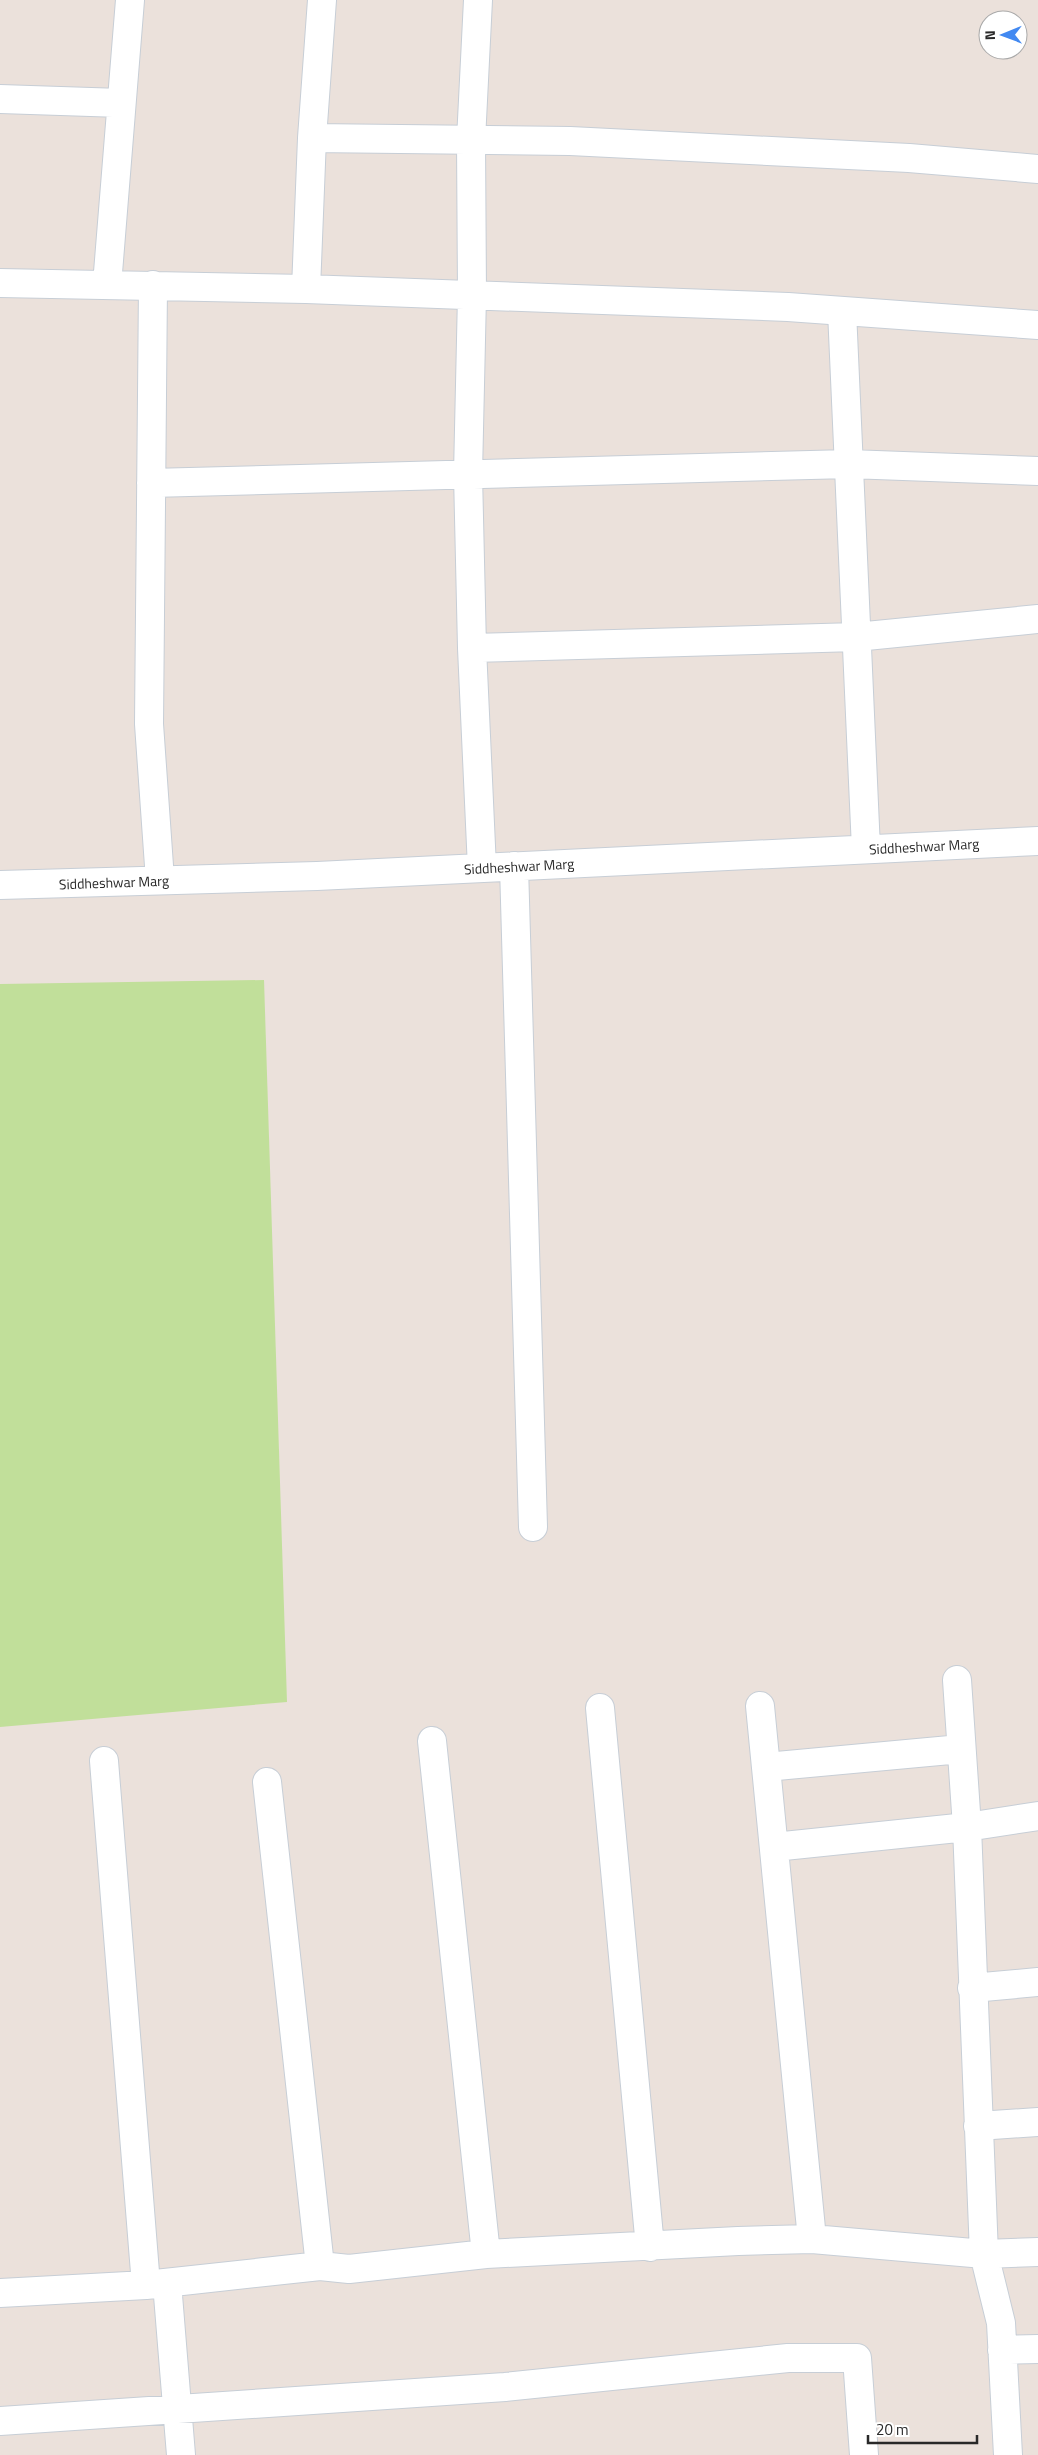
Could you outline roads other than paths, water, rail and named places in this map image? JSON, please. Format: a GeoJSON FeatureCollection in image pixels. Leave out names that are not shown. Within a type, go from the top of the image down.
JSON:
{"type":"FeatureCollection","features":[{"type":"Feature","properties":{"kind":"street"},"geometry":{"type":"LineString","coordinates":[[107,285],[130,0]]}},
{"type":"Feature","properties":{"kind":"street"},"geometry":{"type":"LineString","coordinates":[[306,289],[312,138],[322,0]]}},
{"type":"Feature","properties":{"kind":"street"},"geometry":{"type":"LineString","coordinates":[[478,0],[471,140],[472,295],[468,474],[472,648],[482,868]]}},
{"type":"Feature","properties":{"kind":"street"},"geometry":{"type":"LineString","coordinates":[[0,99],[121,103]]}},
{"type":"Feature","properties":{"kind":"street"},"geometry":{"type":"LineString","coordinates":[[312,138],[570,141],[909,158],[1038,169]]}},
{"type":"Feature","properties":{"kind":"street"},"geometry":{"type":"LineString","coordinates":[[0,283],[306,289],[472,295],[842,311],[1038,325]]}},
{"type":"Feature","properties":{"kind":"street"},"geometry":{"type":"LineString","coordinates":[[153,286],[149,724],[160,880]]}},
{"type":"Feature","properties":{"kind":"street"},"geometry":{"type":"LineString","coordinates":[[842,311],[866,849]]}},
{"type":"Feature","properties":{"kind":"street"},"geometry":{"type":"LineString","coordinates":[[152,483],[849,464],[1038,471]]}},
{"type":"Feature","properties":{"kind":"street"},"geometry":{"type":"LineString","coordinates":[[472,648],[856,636],[1038,619]]}},
{"type":"Feature","properties":{"kind":"street","name":"Siddheshwar Marg"},"geometry":{"type":"LineString","coordinates":[[0,885],[317,876],[1038,841]]}},
{"type":"Feature","properties":{"kind":"street"},"geometry":{"type":"LineString","coordinates":[[514,866],[533,1527]]}},
{"type":"Feature","properties":{"kind":"street"},"geometry":{"type":"LineString","coordinates":[[957,1680],[967,1827],[984,2254],[1001,2323],[1008,2455]]}},
{"type":"Feature","properties":{"kind":"street"},"geometry":{"type":"LineString","coordinates":[[760,1706],[812,2239]]}},
{"type":"Feature","properties":{"kind":"street"},"geometry":{"type":"LineString","coordinates":[[600,1708],[650,2247]]}},
{"type":"Feature","properties":{"kind":"street"},"geometry":{"type":"LineString","coordinates":[[432,1741],[486,2254]]}},
{"type":"Feature","properties":{"kind":"street"},"geometry":{"type":"LineString","coordinates":[[766,1766],[961,1749]]}},
{"type":"Feature","properties":{"kind":"street"},"geometry":{"type":"LineString","coordinates":[[104,1761],[156,2284],[178,2408],[181,2455]]}},
{"type":"Feature","properties":{"kind":"street"},"geometry":{"type":"LineString","coordinates":[[268,1782],[320,2266]]}},
{"type":"Feature","properties":{"kind":"street"},"geometry":{"type":"LineString","coordinates":[[774,1847],[967,1827],[1038,1816]]}},
{"type":"Feature","properties":{"kind":"street"},"geometry":{"type":"LineString","coordinates":[[972,1988],[1038,1982]]}},
{"type":"Feature","properties":{"kind":"street"},"geometry":{"type":"LineString","coordinates":[[978,2126],[1038,2122]]}},
{"type":"Feature","properties":{"kind":"street"},"geometry":{"type":"LineString","coordinates":[[0,2293],[156,2284],[320,2266],[349,2269],[486,2254],[738,2241],[812,2239],[984,2254],[1038,2252]]}},
{"type":"Feature","properties":{"kind":"street"},"geometry":{"type":"LineString","coordinates":[[1002,2350],[1038,2349]]}},
{"type":"Feature","properties":{"kind":"street"},"geometry":{"type":"LineString","coordinates":[[0,2421],[505,2387],[788,2358],[857,2358],[864,2455]]}}]}
